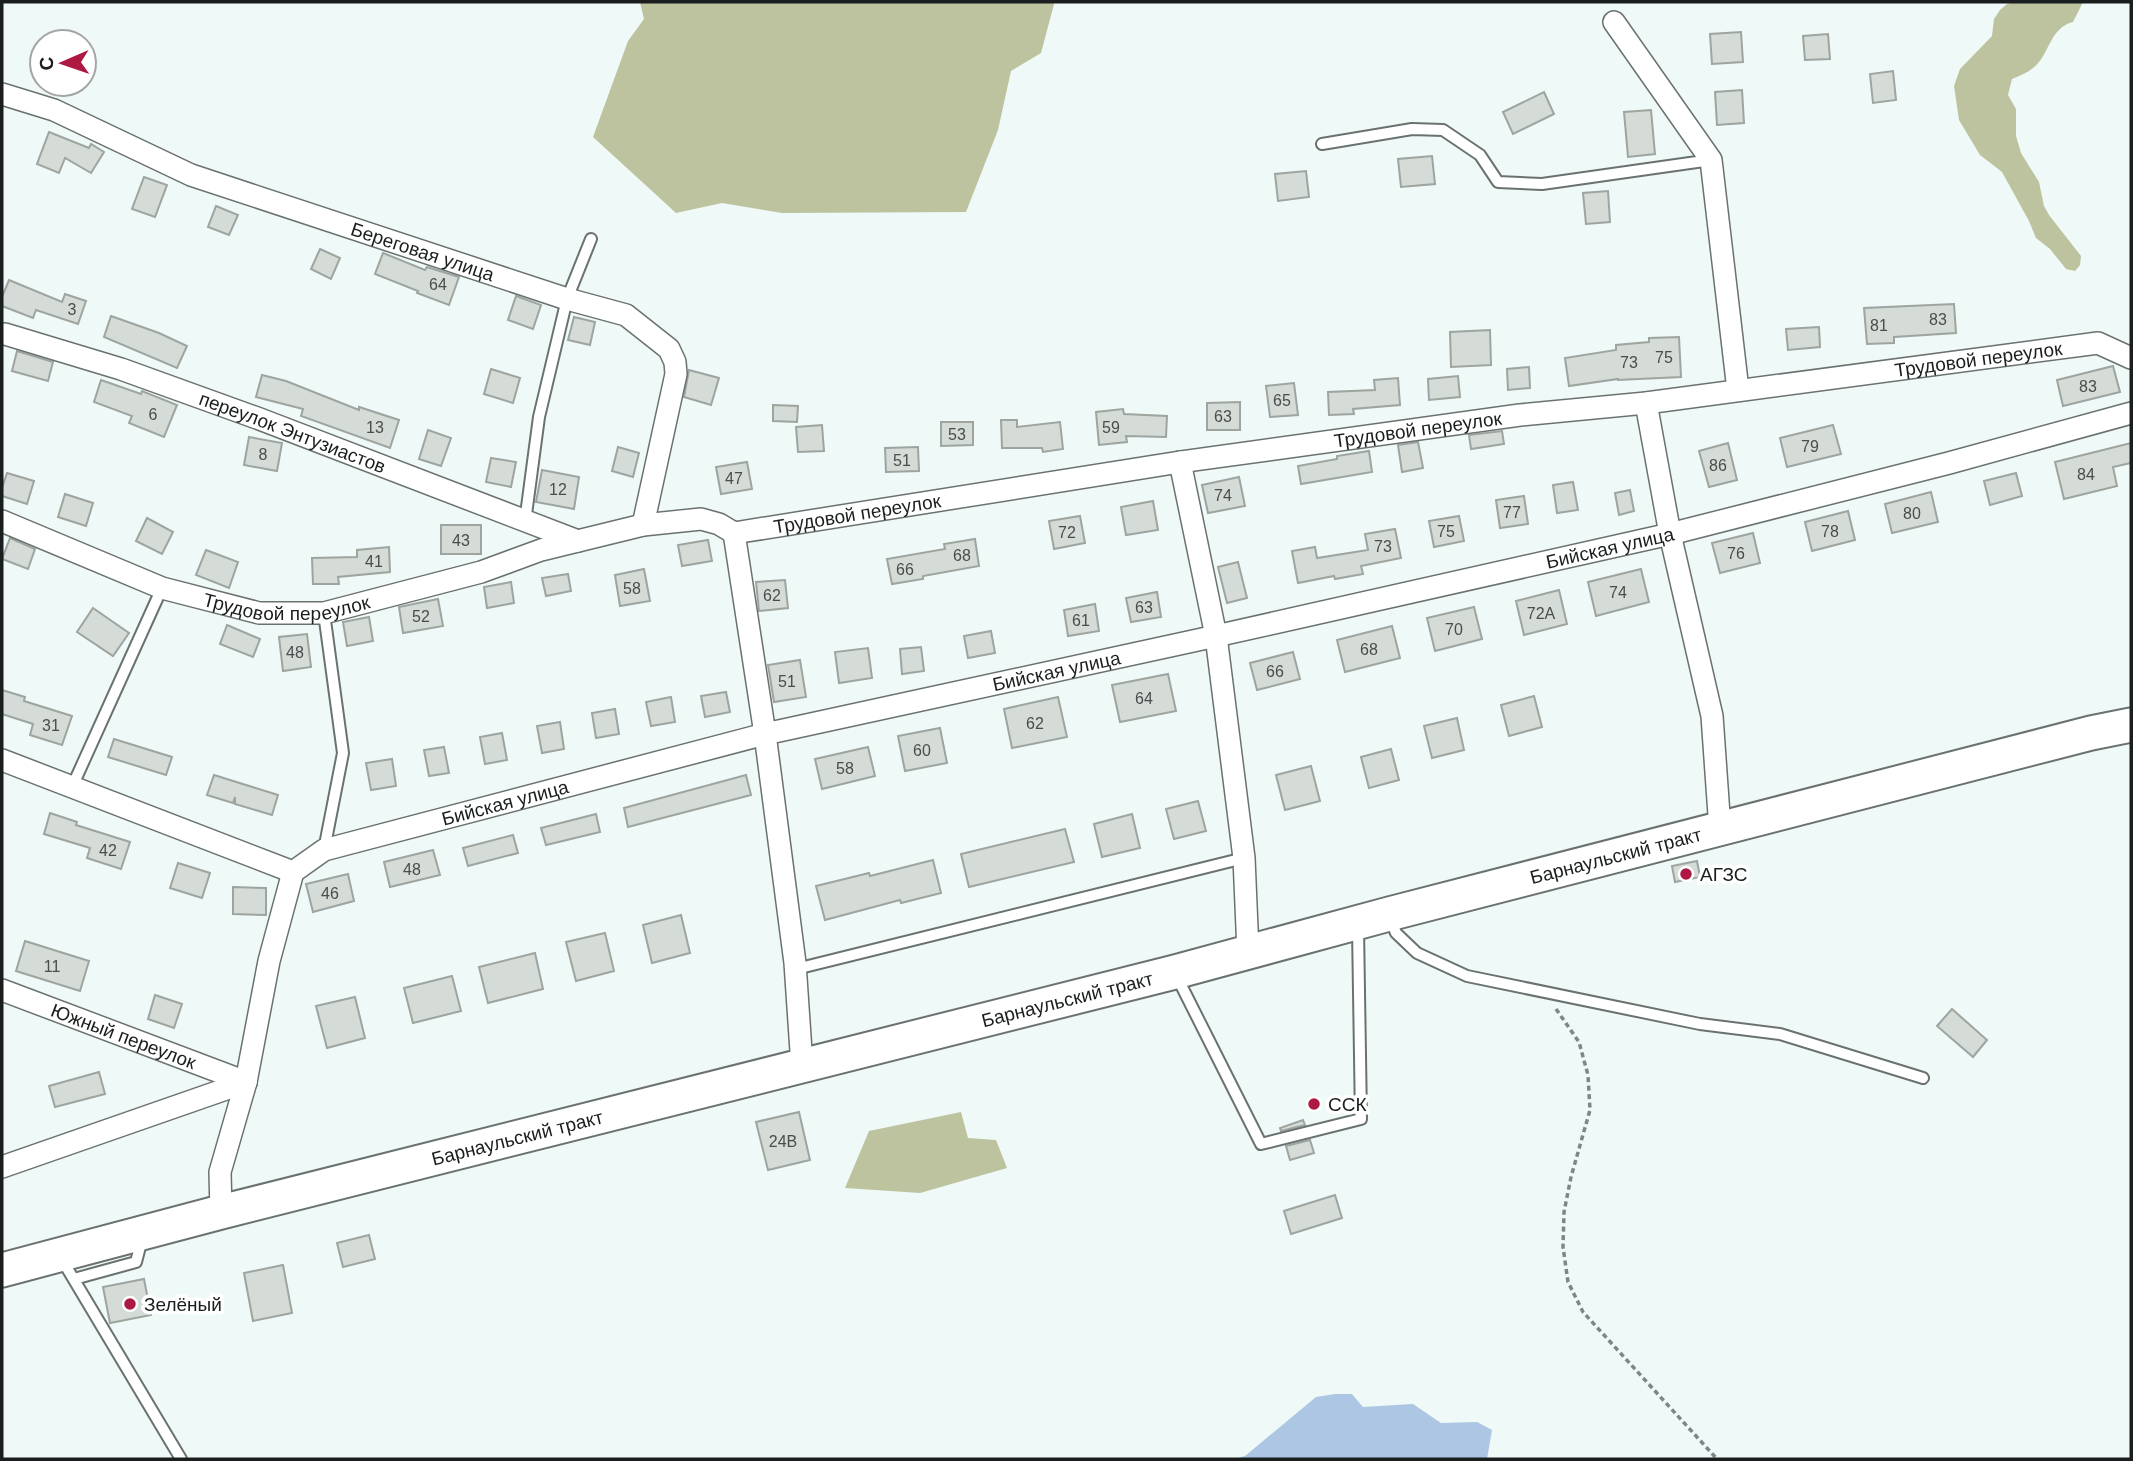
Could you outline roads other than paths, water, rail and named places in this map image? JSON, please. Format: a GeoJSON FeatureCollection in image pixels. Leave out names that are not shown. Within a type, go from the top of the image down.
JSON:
{"type":"FeatureCollection","features":[{"type":"Feature","properties":{"kind":"main road","name":"Барнаульский тракт"},"geometry":{"type":"LineString","coordinates":[[2,1269],[67,1267],[144,1233],[221,1212],[1175,972],[1373,918],[2091,733],[2131,725]]}},
{"type":"Feature","properties":{"kind":"street"},"geometry":{"type":"LineString","coordinates":[[1614,22],[1711,160],[1738,390]]}},
{"type":"Feature","properties":{"kind":"street","name":"Береговая улица"},"geometry":{"type":"LineString","coordinates":[[2,94],[54,110],[191,175],[567,299],[626,315],[669,349],[675,362],[676,374],[643,525]]}},
{"type":"Feature","properties":{"kind":"street","name":"переулок Энтузиастов"},"geometry":{"type":"LineString","coordinates":[[3,336],[121,369],[578,541]]}},
{"type":"Feature","properties":{"kind":"street","name":"Трудовой переулок"},"geometry":{"type":"LineString","coordinates":[[2,521],[162,588],[259,613],[324,612],[481,572],[541,550],[643,525],[701,519],[719,524],[734,533],[1180,462],[1520,415],[1646,402],[2098,343],[2131,358]]}},
{"type":"Feature","properties":{"kind":"street"},"geometry":{"type":"LineString","coordinates":[[1646,402],[1670,534],[1712,716],[1720,829]]}},
{"type":"Feature","properties":{"kind":"street","name":"Бийская улица"},"geometry":{"type":"LineString","coordinates":[[293,872],[324,850],[765,734],[1670,534],[2131,414]]}},
{"type":"Feature","properties":{"kind":"street"},"geometry":{"type":"LineString","coordinates":[[1180,462],[1216,636],[1244,858],[1248,953]]}},
{"type":"Feature","properties":{"kind":"street"},"geometry":{"type":"LineString","coordinates":[[734,533],[765,734],[796,969],[802,1066]]}},
{"type":"Feature","properties":{"kind":"street"},"geometry":{"type":"LineString","coordinates":[[2,760],[293,872],[269,961],[246,1082],[220,1172],[221,1212]]}},
{"type":"Feature","properties":{"kind":"street","name":"Южный переулок"},"geometry":{"type":"LineString","coordinates":[[2,990],[246,1082]]}},
{"type":"Feature","properties":{"kind":"street"},"geometry":{"type":"LineString","coordinates":[[2,1167],[246,1082]]}},
{"type":"Feature","properties":{"kind":"lane"},"geometry":{"type":"LineString","coordinates":[[1322,144],[1412,129],[1443,130],[1480,155],[1498,182],[1542,184],[1711,160]]}},
{"type":"Feature","properties":{"kind":"lane"},"geometry":{"type":"LineString","coordinates":[[525,522],[539,417],[567,299],[591,239]]}},
{"type":"Feature","properties":{"kind":"lane"},"geometry":{"type":"LineString","coordinates":[[72,788],[162,588]]}},
{"type":"Feature","properties":{"kind":"lane"},"geometry":{"type":"LineString","coordinates":[[324,612],[343,753],[324,850]]}},
{"type":"Feature","properties":{"kind":"lane"},"geometry":{"type":"LineString","coordinates":[[796,969],[1244,858]]}},
{"type":"Feature","properties":{"kind":"lane"},"geometry":{"type":"LineString","coordinates":[[1175,972],[1261,1144],[1361,1119],[1373,918],[1396,933],[1417,953],[1467,976],[1700,1024],[1780,1034],[1923,1078]]}},
{"type":"Feature","properties":{"kind":"lane"},"geometry":{"type":"LineString","coordinates":[[67,1267],[181,1459]]}},
{"type":"Feature","properties":{"kind":"water"},"geometry":{"type":"Polygon","coordinates":[[[1352,1394],[1363,1407],[1413,1404],[1441,1423],[1477,1422],[1492,1430],[1487,1459],[1234,1459],[1245,1456],[1316,1397],[1352,1394]]]}},
{"type":"Feature","properties":{"kind":"place","name":"АГЗС"},"geometry":{"type":"Point","coordinates":[1686,874]}},
{"type":"Feature","properties":{"kind":"place","name":"ССК"},"geometry":{"type":"Point","coordinates":[1314,1104]}},
{"type":"Feature","properties":{"kind":"place","name":"Зелёный"},"geometry":{"type":"Point","coordinates":[130,1304]}}]}
